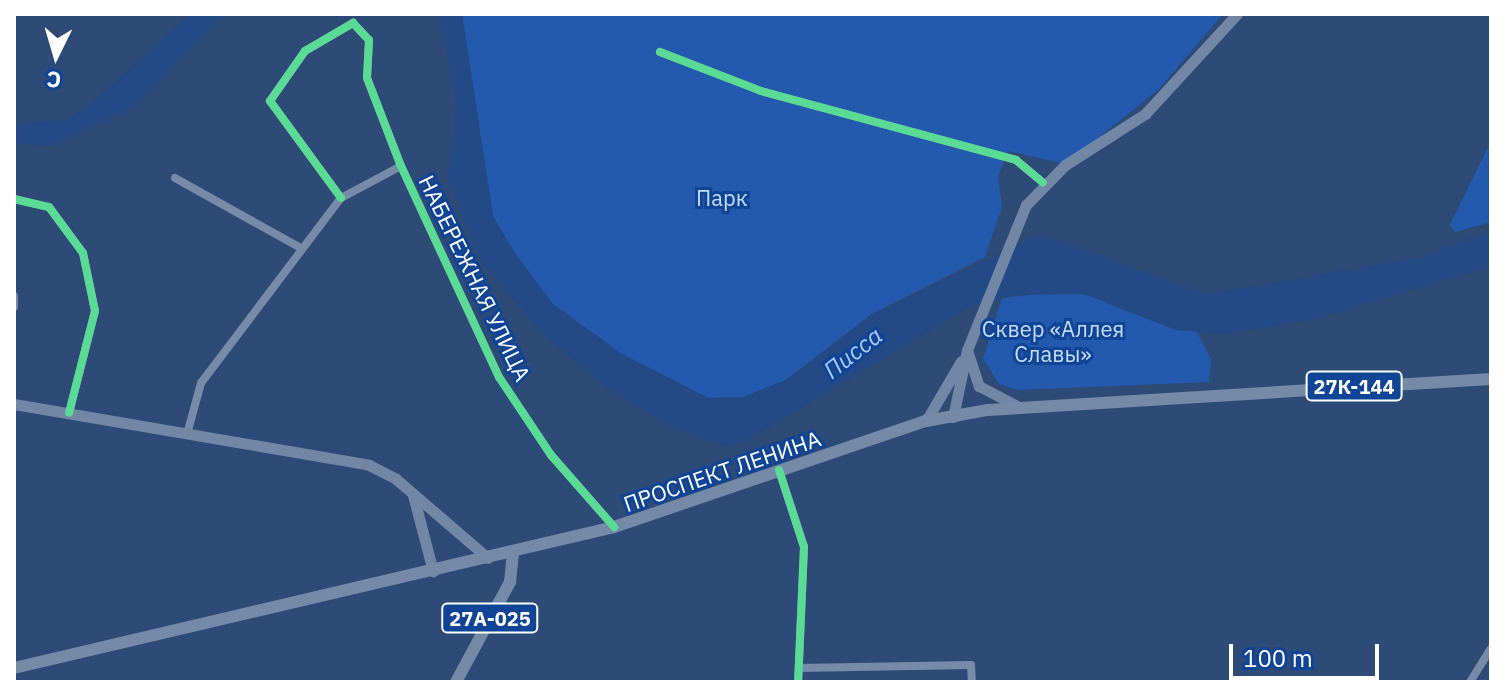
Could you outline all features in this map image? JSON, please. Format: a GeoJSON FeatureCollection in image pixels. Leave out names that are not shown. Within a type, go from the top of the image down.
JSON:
{"type":"FeatureCollection","features":[{"type":"Feature","properties":{"kind":"main road"},"geometry":{"type":"LineString","coordinates":[[953,417],[967,350],[982,310],[1014,232],[1043,183],[1145,114],[1237,14]]}},
{"type":"Feature","properties":{"kind":"main road"},"geometry":{"type":"LineString","coordinates":[[967,350],[979,386],[1021,408]]}},
{"type":"Feature","properties":{"kind":"main road"},"geometry":{"type":"LineString","coordinates":[[926,421],[967,350]]}},
{"type":"Feature","properties":{"kind":"main road","name":"ПРОСПЕКТ ЛЕНИНА"},"geometry":{"type":"LineString","coordinates":[[14,668],[614,527],[926,421],[1021,408],[1491,379]]}},
{"type":"Feature","properties":{"kind":"main road"},"geometry":{"type":"LineString","coordinates":[[14,404],[369,465],[413,494],[488,558]]}},
{"type":"Feature","properties":{"kind":"main road"},"geometry":{"type":"LineString","coordinates":[[413,494],[433,571]]}},
{"type":"Feature","properties":{"kind":"main road","name":"27А-025"},"geometry":{"type":"LineString","coordinates":[[456,682],[510,582],[513,551]]}},
{"type":"Feature","properties":{"kind":"street","name":"НАБЕРЕЖНАЯ УЛИЦА"},"geometry":{"type":"LineString","coordinates":[[341,198],[270,101],[305,51],[353,23],[369,40],[367,78],[401,166],[499,377],[551,455],[614,527]]}},
{"type":"Feature","properties":{"kind":"street"},"geometry":{"type":"LineString","coordinates":[[660,52],[761,91],[1016,160],[1043,183]]}},
{"type":"Feature","properties":{"kind":"street"},"geometry":{"type":"LineString","coordinates":[[187,434],[201,383],[301,248],[341,198],[401,166]]}},
{"type":"Feature","properties":{"kind":"street"},"geometry":{"type":"LineString","coordinates":[[175,178],[301,248]]}},
{"type":"Feature","properties":{"kind":"street"},"geometry":{"type":"LineString","coordinates":[[14,199],[57,212],[83,253],[95,311],[69,413]]}},
{"type":"Feature","properties":{"kind":"street"},"geometry":{"type":"LineString","coordinates":[[14,296],[14,307]]}},
{"type":"Feature","properties":{"kind":"street"},"geometry":{"type":"LineString","coordinates":[[779,470],[804,547],[798,682]]}},
{"type":"Feature","properties":{"kind":"street"},"geometry":{"type":"LineString","coordinates":[[1470,682],[1491,649]]}},
{"type":"Feature","properties":{"kind":"street"},"geometry":{"type":"LineString","coordinates":[[799,668],[971,665],[972,682]]}},
{"type":"Feature","properties":{"kind":"green space","name":"Парк"},"geometry":{"type":"Polygon","coordinates":[[[462,14],[1223,14],[1159,89],[1066,164],[1008,151],[998,177],[1002,207],[985,257],[872,314],[786,380],[743,397],[708,398],[622,354],[552,304],[514,252],[493,216],[462,14]]]}},
{"type":"Feature","properties":{"kind":"green space"},"geometry":{"type":"Polygon","coordinates":[[[1491,141],[1491,222],[1455,232],[1450,225],[1491,141]]]}},
{"type":"Feature","properties":{"kind":"green space","name":"Сквер «Аллея Славы»"},"geometry":{"type":"Polygon","coordinates":[[[1051,293],[1084,294],[1176,330],[1196,331],[1211,359],[1209,382],[1017,390],[999,384],[983,359],[1002,298],[1051,293]]]}},
{"type":"Feature","properties":{"kind":"water"},"geometry":{"type":"Polygon","coordinates":[[[191,14],[224,14],[135,106],[51,146],[14,143],[14,125],[67,119],[86,108],[191,14]]]}},
{"type":"Feature","properties":{"kind":"water","name":"Писса"},"geometry":{"type":"Polygon","coordinates":[[[439,14],[462,14],[493,216],[514,252],[553,304],[622,354],[708,398],[743,397],[786,380],[872,314],[1041,234],[1206,294],[1418,258],[1491,231],[1491,266],[1315,319],[1222,334],[1176,330],[1084,294],[1012,295],[967,308],[746,441],[725,446],[676,429],[610,390],[541,332],[481,261],[448,180],[456,105],[439,14]]]}},
{"type":"Feature","properties":{"kind":"cycle path"},"geometry":{"type":"LineString","coordinates":[[341,198],[270,101],[305,51],[353,23],[369,40],[367,78],[401,166],[499,377],[551,455],[614,527]]}},
{"type":"Feature","properties":{"kind":"cycle path"},"geometry":{"type":"LineString","coordinates":[[660,52],[761,91],[1016,160],[1043,183]]}},
{"type":"Feature","properties":{"kind":"cycle path"},"geometry":{"type":"LineString","coordinates":[[14,199],[49,207],[83,253],[95,311],[69,413]]}},
{"type":"Feature","properties":{"kind":"cycle path"},"geometry":{"type":"LineString","coordinates":[[779,470],[804,547],[798,682]]}}]}
